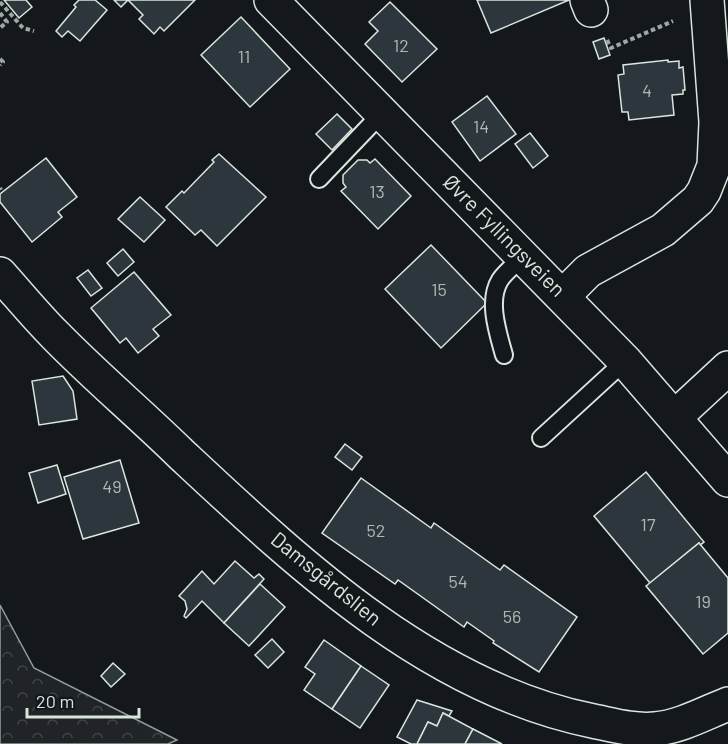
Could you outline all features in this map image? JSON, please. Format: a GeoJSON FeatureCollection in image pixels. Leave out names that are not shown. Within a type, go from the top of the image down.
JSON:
{"type":"FeatureCollection","features":[{"type":"Feature","properties":{"kind":"street","name":"Øvre Fyllingsveien"},"geometry":{"type":"LineString","coordinates":[[271,0],[625,361],[728,480]]}},
{"type":"Feature","properties":{"kind":"street"},"geometry":{"type":"LineString","coordinates":[[563,296],[588,271],[663,230],[698,200],[704,191],[714,166],[716,122],[707,0]]}},
{"type":"Feature","properties":{"kind":"street","name":"Damsgårdslien"},"geometry":{"type":"LineString","coordinates":[[0,274],[55,335],[243,511],[344,596],[405,642],[510,696],[575,717],[635,729],[657,729],[683,722],[728,704]]}},
{"type":"Feature","properties":{"kind":"street"},"geometry":{"type":"LineString","coordinates":[[675,417],[728,368]]}},
{"type":"Feature","properties":{"kind":"lane"},"geometry":{"type":"LineString","coordinates":[[319,179],[382,113]]}},
{"type":"Feature","properties":{"kind":"lane"},"geometry":{"type":"LineString","coordinates":[[504,355],[496,322],[494,297],[498,282],[524,256]]}},
{"type":"Feature","properties":{"kind":"lane"},"geometry":{"type":"LineString","coordinates":[[541,438],[625,361]]}},
{"type":"Feature","properties":{"kind":"path"},"geometry":{"type":"LineString","coordinates":[[0,2],[23,28],[34,31]]}},
{"type":"Feature","properties":{"kind":"path"},"geometry":{"type":"LineString","coordinates":[[0,13],[7,22],[0,28]]}},
{"type":"Feature","properties":{"kind":"path"},"geometry":{"type":"LineString","coordinates":[[608,42],[611,48],[663,25]]}},
{"type":"Feature","properties":{"kind":"path"},"geometry":{"type":"LineString","coordinates":[[0,59],[3,62],[0,65]]}},
{"type":"Feature","properties":{"kind":"green space"},"geometry":{"type":"Polygon","coordinates":[[[0,605],[34,668],[177,740],[168,744],[0,744],[0,605]]]}},
{"type":"Feature","properties":{"kind":"building"},"geometry":{"type":"Polygon","coordinates":[[[4,0],[26,0],[32,7],[19,18],[4,0]]]}},
{"type":"Feature","properties":{"kind":"building"},"geometry":{"type":"Polygon","coordinates":[[[79,0],[95,0],[107,10],[80,41],[68,31],[62,37],[56,31],[79,0]]]}},
{"type":"Feature","properties":{"kind":"building"},"geometry":{"type":"Polygon","coordinates":[[[114,0],[128,0],[121,7],[114,0]]]}},
{"type":"Feature","properties":{"kind":"building"},"geometry":{"type":"Polygon","coordinates":[[[128,0],[195,0],[164,31],[160,27],[154,34],[139,19],[143,15],[128,0]]]}},
{"type":"Feature","properties":{"kind":"building"},"geometry":{"type":"Polygon","coordinates":[[[477,0],[569,0],[491,33],[477,0]]]}},
{"type":"Feature","properties":{"kind":"building"},"geometry":{"type":"Polygon","coordinates":[[[390,2],[437,49],[402,82],[365,44],[378,31],[369,22],[390,2]]]}},
{"type":"Feature","properties":{"kind":"building"},"geometry":{"type":"Polygon","coordinates":[[[241,17],[290,69],[250,107],[201,55],[241,17]]]}},
{"type":"Feature","properties":{"kind":"building"},"geometry":{"type":"Polygon","coordinates":[[[604,38],[610,55],[599,59],[593,42],[604,38]]]}},
{"type":"Feature","properties":{"kind":"building"},"geometry":{"type":"Polygon","coordinates":[[[668,60],[668,62],[679,61],[679,68],[683,67],[685,90],[683,94],[672,95],[674,115],[629,120],[628,112],[622,112],[618,75],[624,74],[623,65],[668,60]]]}},
{"type":"Feature","properties":{"kind":"building"},"geometry":{"type":"Polygon","coordinates":[[[487,96],[516,134],[480,161],[452,122],[487,96]]]}},
{"type":"Feature","properties":{"kind":"building"},"geometry":{"type":"Polygon","coordinates":[[[337,114],[352,129],[332,150],[316,134],[337,114]]]}},
{"type":"Feature","properties":{"kind":"building"},"geometry":{"type":"Polygon","coordinates":[[[530,133],[548,156],[533,168],[515,144],[530,133]]]}},
{"type":"Feature","properties":{"kind":"building"},"geometry":{"type":"Polygon","coordinates":[[[219,154],[266,197],[217,246],[201,230],[195,235],[166,207],[182,191],[184,193],[219,154]]]}},
{"type":"Feature","properties":{"kind":"building"},"geometry":{"type":"Polygon","coordinates":[[[46,158],[77,197],[58,212],[62,217],[32,242],[0,202],[0,194],[46,158]]]}},
{"type":"Feature","properties":{"kind":"building"},"geometry":{"type":"Polygon","coordinates":[[[375,159],[411,196],[378,229],[341,191],[346,187],[343,183],[343,175],[358,160],[367,160],[370,163],[375,159]]]}},
{"type":"Feature","properties":{"kind":"building"},"geometry":{"type":"Polygon","coordinates":[[[140,197],[165,220],[144,242],[118,219],[140,197]]]}},
{"type":"Feature","properties":{"kind":"building"},"geometry":{"type":"Polygon","coordinates":[[[431,245],[487,303],[441,348],[385,289],[431,245]]]}},
{"type":"Feature","properties":{"kind":"building"},"geometry":{"type":"Polygon","coordinates":[[[123,249],[134,262],[118,276],[107,263],[123,249]]]}},
{"type":"Feature","properties":{"kind":"building"},"geometry":{"type":"Polygon","coordinates":[[[88,270],[102,288],[91,296],[77,278],[88,270]]]}},
{"type":"Feature","properties":{"kind":"building"},"geometry":{"type":"Polygon","coordinates":[[[134,272],[171,315],[153,329],[159,336],[138,353],[126,338],[120,343],[91,308],[134,272]]]}},
{"type":"Feature","properties":{"kind":"building"},"geometry":{"type":"Polygon","coordinates":[[[63,376],[73,391],[77,419],[39,425],[32,381],[63,376]]]}},
{"type":"Feature","properties":{"kind":"building"},"geometry":{"type":"Polygon","coordinates":[[[345,444],[362,457],[352,470],[335,457],[345,444]]]}},
{"type":"Feature","properties":{"kind":"building"},"geometry":{"type":"Polygon","coordinates":[[[120,460],[139,523],[83,539],[64,477],[120,460]]]}},
{"type":"Feature","properties":{"kind":"building"},"geometry":{"type":"Polygon","coordinates":[[[57,465],[66,494],[38,503],[29,473],[57,465]]]}},
{"type":"Feature","properties":{"kind":"building"},"geometry":{"type":"Polygon","coordinates":[[[646,472],[704,542],[700,545],[699,543],[650,583],[594,516],[646,472]]]}},
{"type":"Feature","properties":{"kind":"building"},"geometry":{"type":"Polygon","coordinates":[[[361,478],[431,528],[434,523],[500,570],[504,565],[577,617],[539,672],[493,643],[494,641],[467,622],[464,627],[398,580],[395,584],[322,533],[361,478]]]}},
{"type":"Feature","properties":{"kind":"building"},"geometry":{"type":"Polygon","coordinates":[[[699,543],[728,578],[728,633],[703,654],[646,586],[699,543]]]}},
{"type":"Feature","properties":{"kind":"building"},"geometry":{"type":"Polygon","coordinates":[[[235,561],[254,578],[259,574],[264,579],[224,623],[202,601],[186,618],[184,616],[187,609],[185,601],[179,596],[202,571],[214,584],[235,561]]]}},
{"type":"Feature","properties":{"kind":"building"},"geometry":{"type":"Polygon","coordinates":[[[260,584],[285,607],[249,646],[224,623],[260,584]]]}},
{"type":"Feature","properties":{"kind":"building"},"geometry":{"type":"Polygon","coordinates":[[[272,639],[284,652],[268,668],[255,655],[272,639]]]}},
{"type":"Feature","properties":{"kind":"building"},"geometry":{"type":"Polygon","coordinates":[[[324,640],[361,666],[332,709],[304,690],[315,674],[305,667],[324,640]]]}},
{"type":"Feature","properties":{"kind":"building"},"geometry":{"type":"Polygon","coordinates":[[[113,663],[125,674],[111,687],[101,676],[113,663]]]}},
{"type":"Feature","properties":{"kind":"building"},"geometry":{"type":"Polygon","coordinates":[[[361,666],[389,685],[360,728],[332,709],[361,666]]]}},
{"type":"Feature","properties":{"kind":"building"},"geometry":{"type":"Polygon","coordinates":[[[417,700],[452,711],[449,716],[443,713],[437,726],[428,722],[417,744],[411,744],[397,737],[417,700]]]}},
{"type":"Feature","properties":{"kind":"building"},"geometry":{"type":"Polygon","coordinates":[[[443,713],[473,729],[465,744],[417,744],[428,722],[437,726],[443,713]]]}},
{"type":"Feature","properties":{"kind":"building"},"geometry":{"type":"Polygon","coordinates":[[[473,729],[502,744],[465,744],[473,729]]]}}]}
